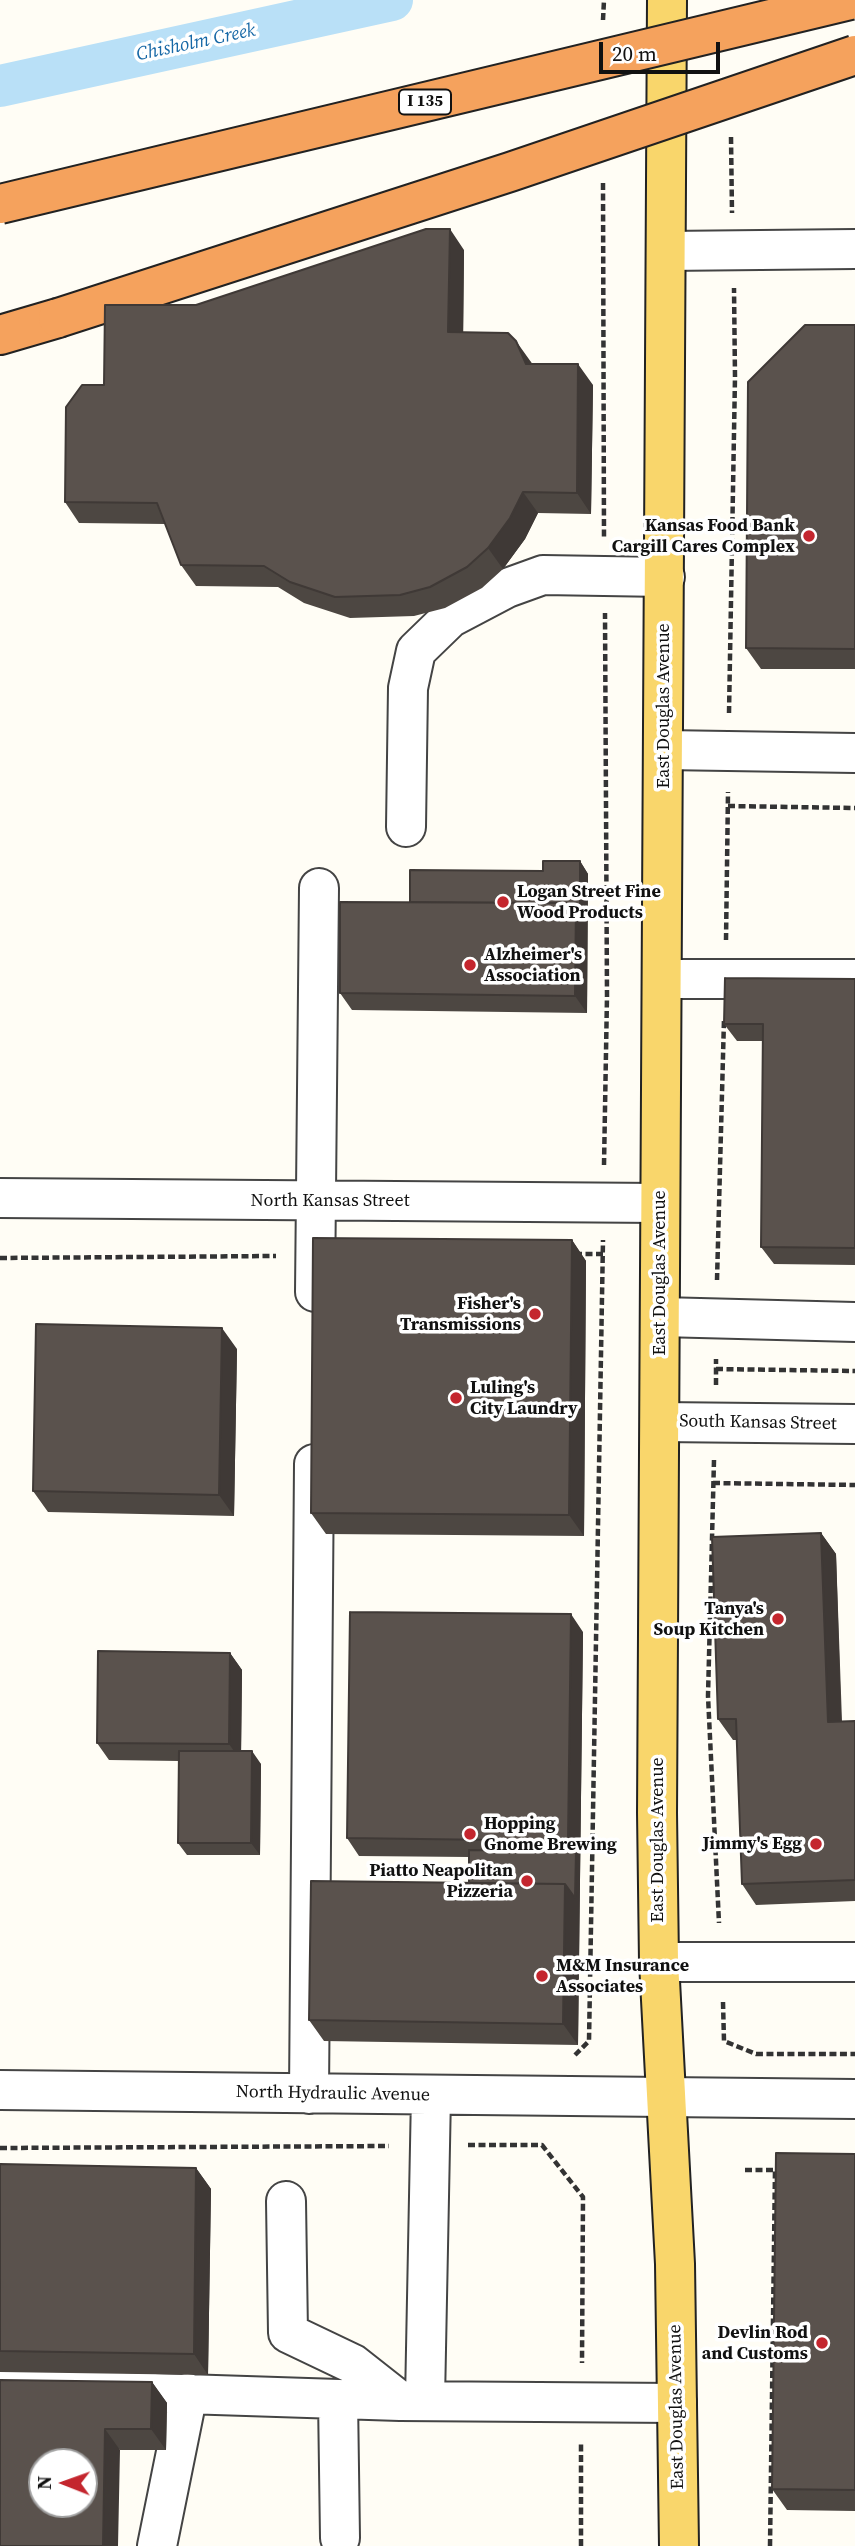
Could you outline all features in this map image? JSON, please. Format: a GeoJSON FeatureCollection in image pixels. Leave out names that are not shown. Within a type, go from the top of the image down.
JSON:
{"type":"FeatureCollection","features":[{"type":"Feature","properties":{"kind":"highway","name":"I 135"},"geometry":{"type":"LineString","coordinates":[[0,204],[850,0]]}},
{"type":"Feature","properties":{"kind":"highway"},"geometry":{"type":"LineString","coordinates":[[0,335],[510,172],[855,55]]}},
{"type":"Feature","properties":{"kind":"main road","name":"East Douglas Avenue"},"geometry":{"type":"LineString","coordinates":[[667,0],[657,1812],[659,1962],[675,2264],[679,2546]]}},
{"type":"Feature","properties":{"kind":"street"},"geometry":{"type":"LineString","coordinates":[[666,251],[855,249]]}},
{"type":"Feature","properties":{"kind":"street"},"geometry":{"type":"LineString","coordinates":[[407,827],[408,688],[416,652],[450,618],[507,588],[543,575],[665,577]]}},
{"type":"Feature","properties":{"kind":"street"},"geometry":{"type":"LineString","coordinates":[[664,750],[855,753]]}},
{"type":"Feature","properties":{"kind":"street"},"geometry":{"type":"LineString","coordinates":[[315,1324],[319,888]]}},
{"type":"Feature","properties":{"kind":"street"},"geometry":{"type":"LineString","coordinates":[[662,979],[855,979]]}},
{"type":"Feature","properties":{"kind":"street","name":"North Kansas Street"},"geometry":{"type":"LineString","coordinates":[[0,1198],[660,1203]]}},
{"type":"Feature","properties":{"kind":"street"},"geometry":{"type":"LineString","coordinates":[[660,1317],[855,1322]]}},
{"type":"Feature","properties":{"kind":"street","name":"South Kansas Street"},"geometry":{"type":"LineString","coordinates":[[660,1422],[855,1424]]}},
{"type":"Feature","properties":{"kind":"street"},"geometry":{"type":"LineString","coordinates":[[309,2094],[314,1432]]}},
{"type":"Feature","properties":{"kind":"street"},"geometry":{"type":"LineString","coordinates":[[659,1962],[855,1962]]}},
{"type":"Feature","properties":{"kind":"street","name":"North Hydraulic Avenue"},"geometry":{"type":"LineString","coordinates":[[0,2090],[855,2099]]}},
{"type":"Feature","properties":{"kind":"street"},"geometry":{"type":"LineString","coordinates":[[412,2401],[431,2095]]}},
{"type":"Feature","properties":{"kind":"street"},"geometry":{"type":"LineString","coordinates":[[286,2201],[288,2333],[354,2364],[412,2401]]}},
{"type":"Feature","properties":{"kind":"street"},"geometry":{"type":"LineString","coordinates":[[0,2388],[412,2401],[677,2403]]}},
{"type":"Feature","properties":{"kind":"street"},"geometry":{"type":"LineString","coordinates":[[158,2546],[188,2393]]}},
{"type":"Feature","properties":{"kind":"street"},"geometry":{"type":"LineString","coordinates":[[338,2399],[340,2538]]}},
{"type":"Feature","properties":{"kind":"path"},"geometry":{"type":"LineString","coordinates":[[731,127],[735,377],[725,979],[708,1696],[724,2041],[757,2053],[855,2054]]}},
{"type":"Feature","properties":{"kind":"path"},"geometry":{"type":"LineString","coordinates":[[568,2063],[589,2041],[607,996],[603,179]]}},
{"type":"Feature","properties":{"kind":"path"},"geometry":{"type":"LineString","coordinates":[[728,806],[855,808]]}},
{"type":"Feature","properties":{"kind":"path"},"geometry":{"type":"LineString","coordinates":[[716,1369],[855,1371]]}},
{"type":"Feature","properties":{"kind":"path"},"geometry":{"type":"LineString","coordinates":[[713,1483],[855,1485]]}},
{"type":"Feature","properties":{"kind":"path"},"geometry":{"type":"LineString","coordinates":[[745,2170],[789,2170]]}},
{"type":"Feature","properties":{"kind":"path"},"geometry":{"type":"LineString","coordinates":[[771,2546],[775,2170]]}},
{"type":"Feature","properties":{"kind":"building"},"geometry":{"type":"Polygon","coordinates":[[[426,229],[450,229],[448,332],[508,333],[516,341],[526,364],[578,364],[577,493],[523,492],[510,518],[488,548],[467,567],[430,587],[400,595],[335,597],[290,582],[264,566],[181,565],[157,503],[65,502],[66,407],[82,385],[104,385],[105,305],[196,305],[426,229]]]}},
{"type":"Feature","properties":{"kind":"building","name":"Kansas Food Bank Cargill Cares Complex"},"geometry":{"type":"Polygon","coordinates":[[[805,325],[855,325],[855,649],[746,648],[748,382],[805,325]]]}},
{"type":"Feature","properties":{"kind":"building"},"geometry":{"type":"Polygon","coordinates":[[[543,861],[580,861],[580,908],[576,903],[410,902],[410,870],[543,871],[543,861]]]}},
{"type":"Feature","properties":{"kind":"building","name":"Alzheimer's Association"},"geometry":{"type":"Polygon","coordinates":[[[340,902],[576,903],[575,996],[340,993],[340,902]]]}},
{"type":"Feature","properties":{"kind":"building"},"geometry":{"type":"Polygon","coordinates":[[[725,978],[855,979],[855,1248],[761,1247],[763,1024],[724,1024],[725,978]]]}},
{"type":"Feature","properties":{"kind":"building","name":"Luling's City Laundry"},"geometry":{"type":"Polygon","coordinates":[[[313,1238],[572,1240],[569,1515],[311,1513],[313,1238]]]}},
{"type":"Feature","properties":{"kind":"building"},"geometry":{"type":"Polygon","coordinates":[[[36,1324],[222,1328],[219,1495],[33,1491],[36,1324]]]}},
{"type":"Feature","properties":{"kind":"building"},"geometry":{"type":"Polygon","coordinates":[[[821,1533],[828,1722],[855,1721],[855,1880],[742,1884],[736,1719],[718,1719],[712,1537],[821,1533]]]}},
{"type":"Feature","properties":{"kind":"building"},"geometry":{"type":"Polygon","coordinates":[[[350,1612],[571,1614],[568,1841],[347,1838],[350,1612]]]}},
{"type":"Feature","properties":{"kind":"building"},"geometry":{"type":"Polygon","coordinates":[[[98,1651],[230,1653],[229,1744],[97,1743],[98,1651]]]}},
{"type":"Feature","properties":{"kind":"building"},"geometry":{"type":"Polygon","coordinates":[[[179,1751],[252,1751],[251,1843],[178,1843],[179,1751]]]}},
{"type":"Feature","properties":{"kind":"building"},"geometry":{"type":"Polygon","coordinates":[[[469,1850],[576,1852],[575,1898],[565,1884],[469,1883],[469,1850]]]}},
{"type":"Feature","properties":{"kind":"building"},"geometry":{"type":"Polygon","coordinates":[[[311,1881],[565,1884],[563,2024],[309,2020],[311,1881]]]}},
{"type":"Feature","properties":{"kind":"building","name":"Devlin Rod and Customs"},"geometry":{"type":"Polygon","coordinates":[[[776,2153],[855,2154],[855,2490],[772,2489],[776,2153]]]}},
{"type":"Feature","properties":{"kind":"building"},"geometry":{"type":"Polygon","coordinates":[[[0,2164],[196,2168],[194,2354],[0,2351],[0,2164]]]}},
{"type":"Feature","properties":{"kind":"building"},"geometry":{"type":"Polygon","coordinates":[[[0,2380],[152,2382],[151,2429],[105,2429],[103,2546],[0,2546],[0,2380]]]}},
{"type":"Feature","properties":{"kind":"waterway","name":"Chisholm Creek"},"geometry":{"type":"LineString","coordinates":[[0,86],[392,0]]}},
{"type":"Feature","properties":{"kind":"place","name":"Kansas Food Bank Cargill Cares Complex"},"geometry":{"type":"Point","coordinates":[809,536]}},
{"type":"Feature","properties":{"kind":"place","name":"Logan Street Fine Wood Products"},"geometry":{"type":"Point","coordinates":[503,902]}},
{"type":"Feature","properties":{"kind":"place","name":"Alzheimer's Association"},"geometry":{"type":"Point","coordinates":[470,965]}},
{"type":"Feature","properties":{"kind":"place","name":"Fisher's Transmissions"},"geometry":{"type":"Point","coordinates":[535,1314]}},
{"type":"Feature","properties":{"kind":"place","name":"Luling's City Laundry"},"geometry":{"type":"Point","coordinates":[456,1398]}},
{"type":"Feature","properties":{"kind":"place","name":"Tanya's Soup Kitchen"},"geometry":{"type":"Point","coordinates":[778,1619]}},
{"type":"Feature","properties":{"kind":"place","name":"Hopping Gnome Brewing"},"geometry":{"type":"Point","coordinates":[470,1834]}},
{"type":"Feature","properties":{"kind":"place","name":"Jimmy's Egg"},"geometry":{"type":"Point","coordinates":[816,1844]}},
{"type":"Feature","properties":{"kind":"place","name":"Piatto Neapolitan Pizzeria"},"geometry":{"type":"Point","coordinates":[527,1881]}},
{"type":"Feature","properties":{"kind":"place","name":"M&M Insurance Associates"},"geometry":{"type":"Point","coordinates":[542,1976]}},
{"type":"Feature","properties":{"kind":"place","name":"Devlin Rod and Customs"},"geometry":{"type":"Point","coordinates":[822,2343]}}]}
